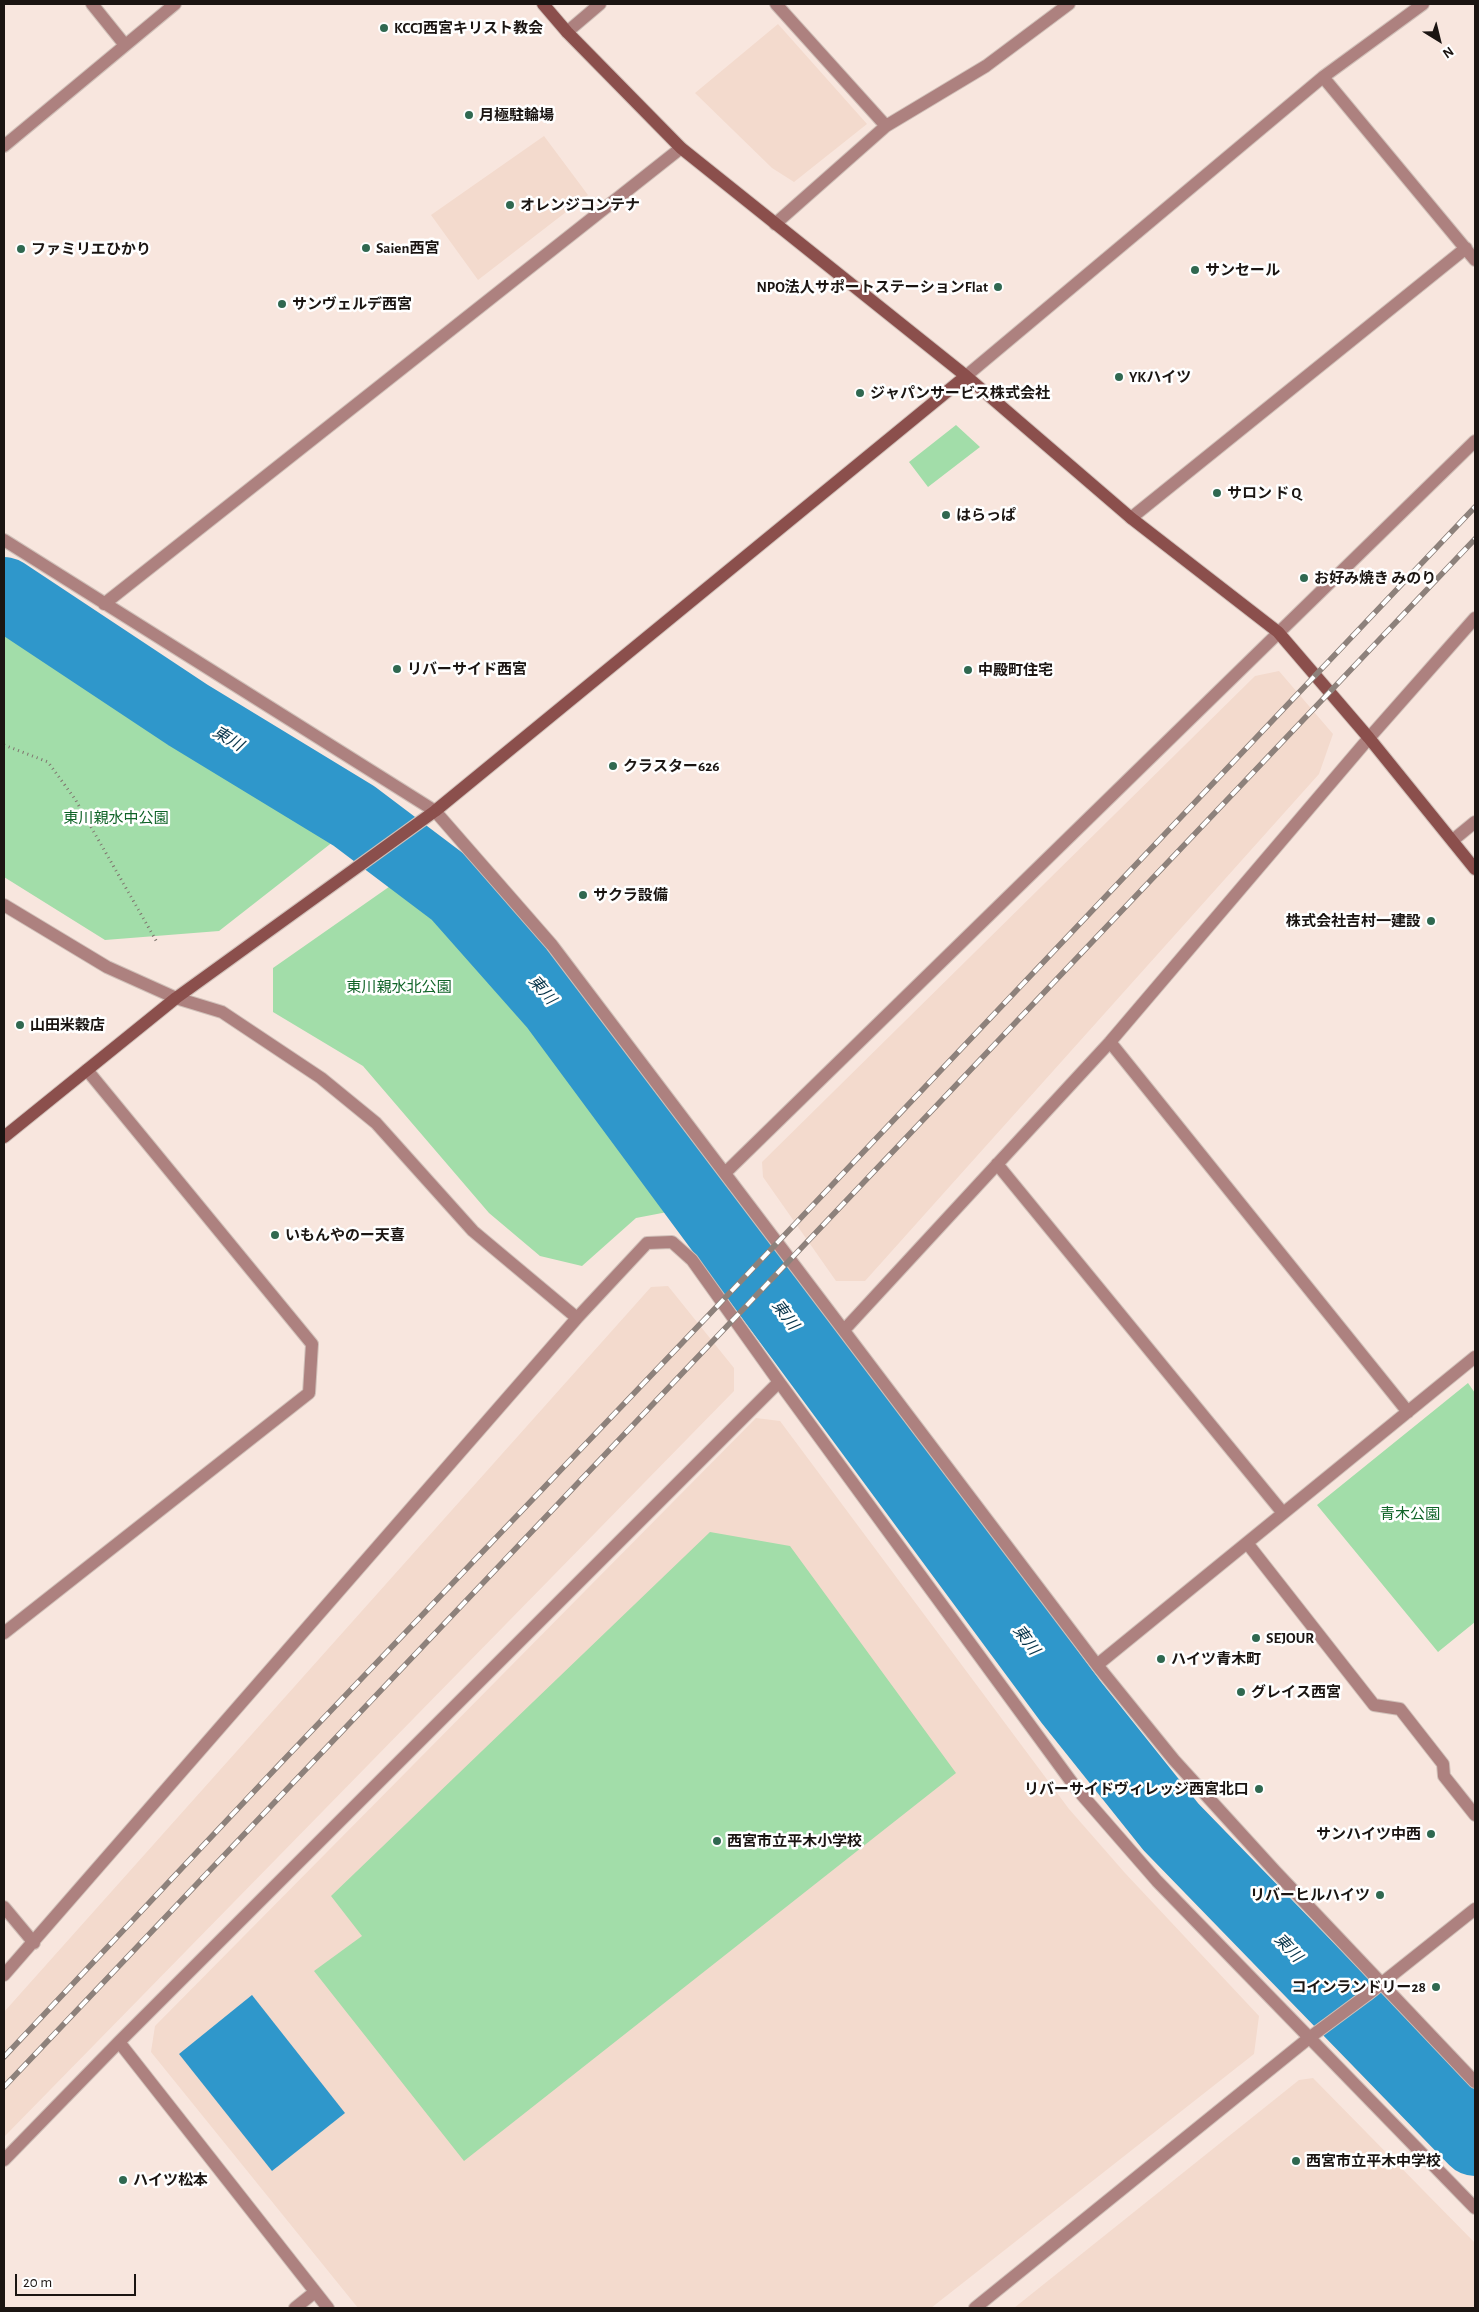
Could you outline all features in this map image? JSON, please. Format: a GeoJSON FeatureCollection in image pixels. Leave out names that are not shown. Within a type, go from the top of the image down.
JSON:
{"type":"FeatureCollection","features":[{"type":"Feature","properties":{"kind":"street"},"geometry":{"type":"LineString","coordinates":[[92,4],[125,45]]}},
{"type":"Feature","properties":{"kind":"street"},"geometry":{"type":"LineString","coordinates":[[4,146],[175,4]]}},
{"type":"Feature","properties":{"kind":"street"},"geometry":{"type":"LineString","coordinates":[[543,4],[566,32],[681,148],[966,376],[1131,518],[1278,632],[1370,738],[1475,869]]}},
{"type":"Feature","properties":{"kind":"street"},"geometry":{"type":"LineString","coordinates":[[566,32],[600,4]]}},
{"type":"Feature","properties":{"kind":"street"},"geometry":{"type":"LineString","coordinates":[[776,4],[886,126]]}},
{"type":"Feature","properties":{"kind":"street"},"geometry":{"type":"LineString","coordinates":[[776,224],[886,126],[986,66],[1069,4]]}},
{"type":"Feature","properties":{"kind":"street"},"geometry":{"type":"LineString","coordinates":[[4,1138],[176,998],[414,828],[966,376],[1324,77],[1423,4]]}},
{"type":"Feature","properties":{"kind":"street"},"geometry":{"type":"LineString","coordinates":[[1324,77],[1475,260]]}},
{"type":"Feature","properties":{"kind":"street"},"geometry":{"type":"LineString","coordinates":[[104,604],[681,148]]}},
{"type":"Feature","properties":{"kind":"street"},"geometry":{"type":"LineString","coordinates":[[1131,518],[1466,248]]}},
{"type":"Feature","properties":{"kind":"street"},"geometry":{"type":"LineString","coordinates":[[724,1173],[1475,441]]}},
{"type":"Feature","properties":{"kind":"street"},"geometry":{"type":"LineString","coordinates":[[4,540],[435,811],[552,945],[724,1173],[845,1329],[1097,1665],[1174,1760],[1475,2082]]}},
{"type":"Feature","properties":{"kind":"street"},"geometry":{"type":"LineString","coordinates":[[845,1329],[1110,1042],[1475,618]]}},
{"type":"Feature","properties":{"kind":"street"},"geometry":{"type":"LineString","coordinates":[[1453,840],[1475,822]]}},
{"type":"Feature","properties":{"kind":"street"},"geometry":{"type":"LineString","coordinates":[[4,905],[107,967],[176,998],[222,1012],[321,1078],[376,1123],[473,1231],[577,1318]]}},
{"type":"Feature","properties":{"kind":"street"},"geometry":{"type":"LineString","coordinates":[[1110,1042],[1408,1412]]}},
{"type":"Feature","properties":{"kind":"street"},"geometry":{"type":"LineString","coordinates":[[4,1633],[309,1393],[312,1344],[87,1070]]}},
{"type":"Feature","properties":{"kind":"street"},"geometry":{"type":"LineString","coordinates":[[997,1164],[1284,1513]]}},
{"type":"Feature","properties":{"kind":"street"},"geometry":{"type":"LineString","coordinates":[[4,1975],[34,1943],[577,1318],[647,1243],[672,1242],[692,1260],[1076,1788],[1157,1881],[1314,2034],[1475,2208]]}},
{"type":"Feature","properties":{"kind":"street"},"geometry":{"type":"LineString","coordinates":[[1097,1665],[1475,1357]]}},
{"type":"Feature","properties":{"kind":"street"},"geometry":{"type":"LineString","coordinates":[[4,2160],[119,2042],[779,1382]]}},
{"type":"Feature","properties":{"kind":"street"},"geometry":{"type":"LineString","coordinates":[[1246,1543],[1374,1705],[1400,1709],[1444,1764],[1444,1776],[1475,1815]]}},
{"type":"Feature","properties":{"kind":"street"},"geometry":{"type":"LineString","coordinates":[[4,1907],[34,1943]]}},
{"type":"Feature","properties":{"kind":"street"},"geometry":{"type":"LineString","coordinates":[[975,2308],[1314,2034],[1367,1995],[1475,1909]]}},
{"type":"Feature","properties":{"kind":"street"},"geometry":{"type":"LineString","coordinates":[[119,2042],[328,2308]]}},
{"type":"Feature","properties":{"kind":"street"},"geometry":{"type":"LineString","coordinates":[[295,2308],[316,2292]]}},
{"type":"Feature","properties":{"kind":"path"},"geometry":{"type":"LineString","coordinates":[[4,745],[48,762],[75,799],[158,944]]}},
{"type":"Feature","properties":{"kind":"shaded area"},"geometry":{"type":"Polygon","coordinates":[[[778,24],[867,124],[794,182],[772,168],[695,93],[778,24]]]}},
{"type":"Feature","properties":{"kind":"shaded area","name":"オレンジコンテナ"},"geometry":{"type":"Polygon","coordinates":[[[544,136],[588,195],[478,280],[431,215],[544,136]]]}},
{"type":"Feature","properties":{"kind":"shaded area"},"geometry":{"type":"Polygon","coordinates":[[[1279,671],[1333,734],[1319,774],[865,1281],[836,1281],[763,1177],[762,1162],[1255,676],[1279,671]]]}},
{"type":"Feature","properties":{"kind":"shaded area"},"geometry":{"type":"Polygon","coordinates":[[[668,1286],[734,1368],[734,1391],[4,2137],[4,2012],[651,1287],[668,1286]]]}},
{"type":"Feature","properties":{"kind":"shaded area","name":"西宮市立平木小学校"},"geometry":{"type":"Polygon","coordinates":[[[756,1418],[780,1421],[1069,1809],[1125,1873],[1259,2016],[1254,2054],[931,2308],[358,2308],[151,2052],[155,2026],[756,1418]]]}},
{"type":"Feature","properties":{"kind":"shaded area","name":"西宮市立平木中学校"},"geometry":{"type":"Polygon","coordinates":[[[1313,2078],[1475,2243],[1475,2308],[1014,2308],[1299,2080],[1313,2078]]]}},
{"type":"Feature","properties":{"kind":"green space"},"geometry":{"type":"Polygon","coordinates":[[[956,425],[980,447],[928,487],[909,462],[956,425]]]}},
{"type":"Feature","properties":{"kind":"green space","name":"東川親水中公園"},"geometry":{"type":"Polygon","coordinates":[[[4,614],[343,834],[219,931],[105,940],[4,877],[4,614]]]}},
{"type":"Feature","properties":{"kind":"green space","name":"東川親水北公園"},"geometry":{"type":"Polygon","coordinates":[[[406,875],[444,906],[535,1013],[683,1209],[636,1218],[582,1266],[540,1256],[489,1213],[363,1066],[273,1012],[273,968],[406,875]]]}},
{"type":"Feature","properties":{"kind":"green space","name":"青木公園"},"geometry":{"type":"Polygon","coordinates":[[[1468,1383],[1475,1393],[1475,1622],[1438,1652],[1317,1505],[1468,1383]]]}},
{"type":"Feature","properties":{"kind":"green space"},"geometry":{"type":"Polygon","coordinates":[[[710,1532],[790,1546],[956,1773],[464,2161],[314,1971],[362,1936],[331,1896],[710,1532]]]}},
{"type":"Feature","properties":{"kind":"water"},"geometry":{"type":"Polygon","coordinates":[[[252,1995],[345,2113],[272,2171],[179,2054],[252,1995]]]}},
{"type":"Feature","properties":{"kind":"waterway","name":"東川"},"geometry":{"type":"LineString","coordinates":[[4,593],[188,715],[354,816],[456,893],[556,1006],[1071,1702],[1171,1827],[1475,2140]]}},
{"type":"Feature","properties":{"kind":"railway"},"geometry":{"type":"LineString","coordinates":[[4,2057],[278,1766],[1475,507]]}},
{"type":"Feature","properties":{"kind":"railway"},"geometry":{"type":"LineString","coordinates":[[4,2087],[1475,539]]}},
{"type":"Feature","properties":{"kind":"place","name":"KCCJ西宮キリスト教会"},"geometry":{"type":"Point","coordinates":[384,28]}},
{"type":"Feature","properties":{"kind":"place","name":"月極駐輪場"},"geometry":{"type":"Point","coordinates":[469,115]}},
{"type":"Feature","properties":{"kind":"place","name":"オレンジコンテナ"},"geometry":{"type":"Point","coordinates":[510,205]}},
{"type":"Feature","properties":{"kind":"place","name":"Saien西宮"},"geometry":{"type":"Point","coordinates":[366,248]}},
{"type":"Feature","properties":{"kind":"place","name":"ファミリエひかり"},"geometry":{"type":"Point","coordinates":[21,249]}},
{"type":"Feature","properties":{"kind":"place","name":"サンセール"},"geometry":{"type":"Point","coordinates":[1195,270]}},
{"type":"Feature","properties":{"kind":"place","name":"NPO法人サポートステーションFlat"},"geometry":{"type":"Point","coordinates":[998,287]}},
{"type":"Feature","properties":{"kind":"place","name":"サンヴェルデ西宮"},"geometry":{"type":"Point","coordinates":[282,304]}},
{"type":"Feature","properties":{"kind":"place","name":"YKハイツ"},"geometry":{"type":"Point","coordinates":[1119,377]}},
{"type":"Feature","properties":{"kind":"place","name":"ジャパンサービス株式会社"},"geometry":{"type":"Point","coordinates":[860,393]}},
{"type":"Feature","properties":{"kind":"place","name":"サロン ド Q"},"geometry":{"type":"Point","coordinates":[1217,493]}},
{"type":"Feature","properties":{"kind":"place","name":"はらっぱ"},"geometry":{"type":"Point","coordinates":[946,515]}},
{"type":"Feature","properties":{"kind":"place","name":"お好み焼き みのり"},"geometry":{"type":"Point","coordinates":[1304,578]}},
{"type":"Feature","properties":{"kind":"place","name":"リバーサイド西宮"},"geometry":{"type":"Point","coordinates":[397,669]}},
{"type":"Feature","properties":{"kind":"place","name":"中殿町住宅"},"geometry":{"type":"Point","coordinates":[968,670]}},
{"type":"Feature","properties":{"kind":"place","name":"クラスター626"},"geometry":{"type":"Point","coordinates":[613,766]}},
{"type":"Feature","properties":{"kind":"place","name":"サクラ設備"},"geometry":{"type":"Point","coordinates":[583,895]}},
{"type":"Feature","properties":{"kind":"place","name":"株式会社吉村一建設"},"geometry":{"type":"Point","coordinates":[1431,921]}},
{"type":"Feature","properties":{"kind":"place","name":"山田米穀店"},"geometry":{"type":"Point","coordinates":[20,1025]}},
{"type":"Feature","properties":{"kind":"place","name":"いもんやのー天喜"},"geometry":{"type":"Point","coordinates":[275,1235]}},
{"type":"Feature","properties":{"kind":"place","name":"SEJOUR"},"geometry":{"type":"Point","coordinates":[1256,1638]}},
{"type":"Feature","properties":{"kind":"place","name":"ハイツ青木町"},"geometry":{"type":"Point","coordinates":[1161,1659]}},
{"type":"Feature","properties":{"kind":"place","name":"グレイス西宮"},"geometry":{"type":"Point","coordinates":[1241,1692]}},
{"type":"Feature","properties":{"kind":"place","name":"リバーサイドヴィレッジ西宮北口"},"geometry":{"type":"Point","coordinates":[1259,1789]}},
{"type":"Feature","properties":{"kind":"place","name":"サンハイツ中西"},"geometry":{"type":"Point","coordinates":[1431,1834]}},
{"type":"Feature","properties":{"kind":"place","name":"西宮市立平木小学校"},"geometry":{"type":"Point","coordinates":[717,1841]}},
{"type":"Feature","properties":{"kind":"place","name":"リバーヒルハイツ"},"geometry":{"type":"Point","coordinates":[1380,1895]}},
{"type":"Feature","properties":{"kind":"place","name":"コインランドリー28"},"geometry":{"type":"Point","coordinates":[1436,1987]}},
{"type":"Feature","properties":{"kind":"place","name":"西宮市立平木中学校"},"geometry":{"type":"Point","coordinates":[1296,2161]}},
{"type":"Feature","properties":{"kind":"place","name":"ハイツ松本"},"geometry":{"type":"Point","coordinates":[123,2180]}}]}
